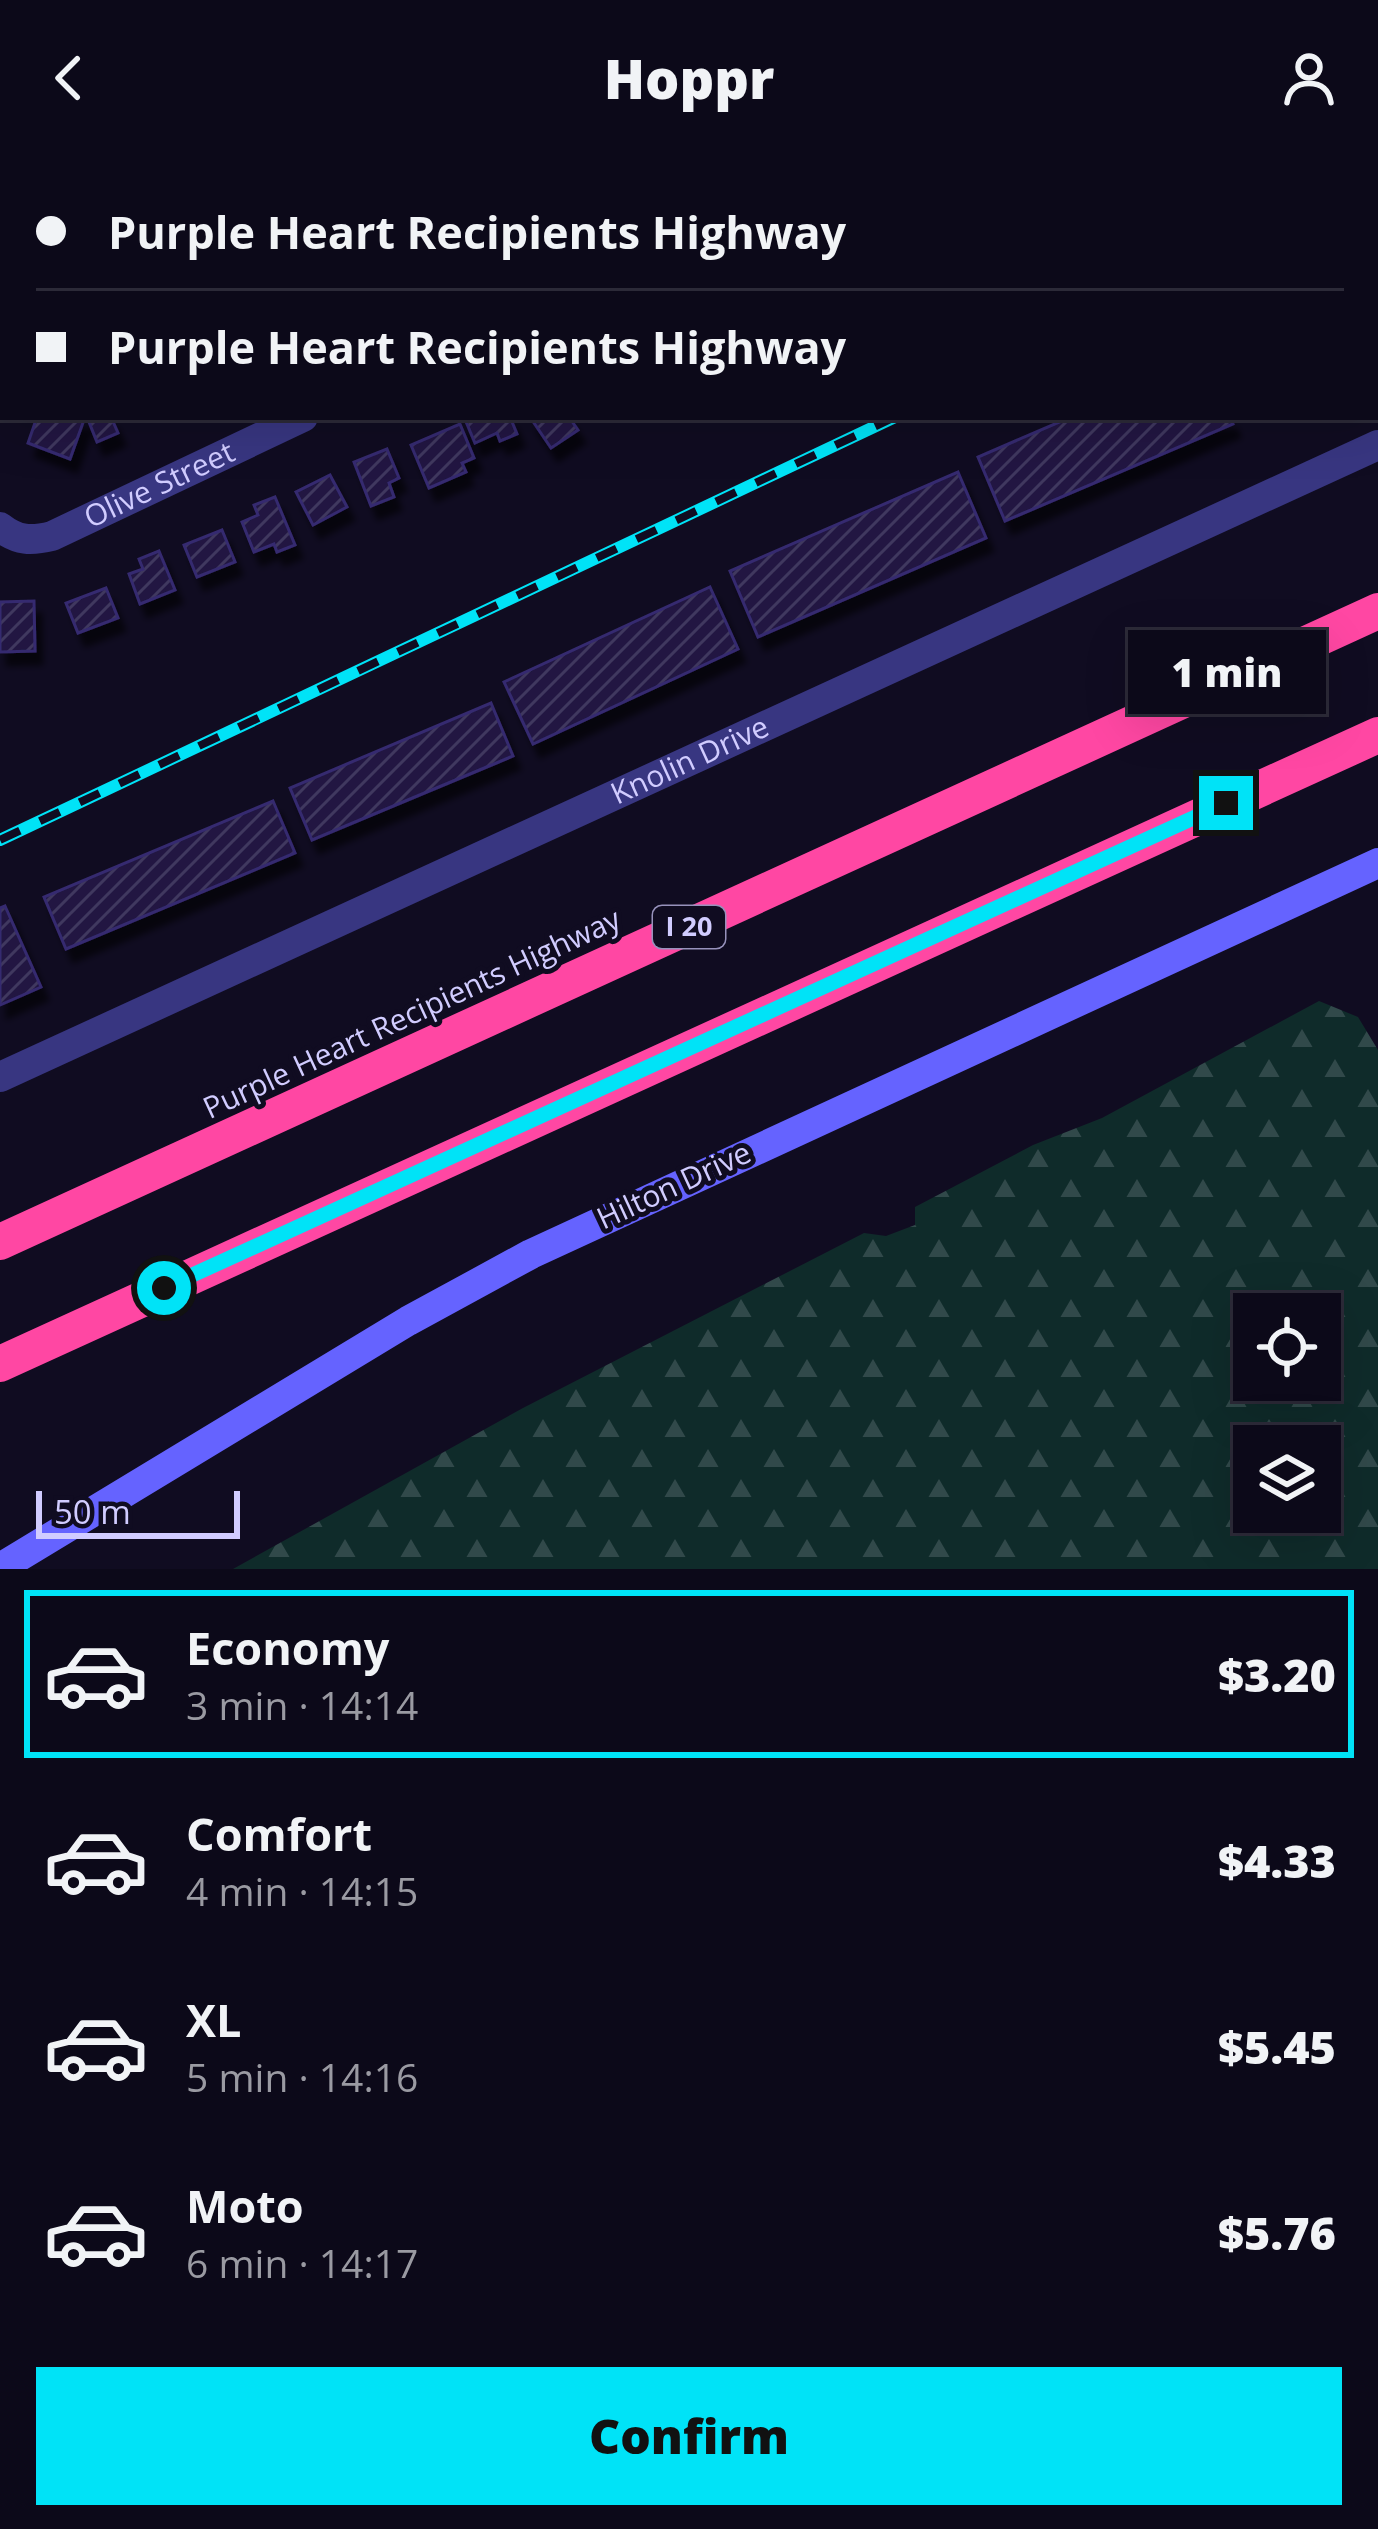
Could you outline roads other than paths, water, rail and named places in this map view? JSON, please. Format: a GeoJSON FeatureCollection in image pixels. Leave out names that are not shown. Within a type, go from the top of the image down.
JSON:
{"type":"FeatureCollection","features":[{"type":"Feature","properties":{"kind":"highway"},"geometry":{"type":"LineString","coordinates":[[1210,688],[1378,597]]}},
{"type":"Feature","properties":{"kind":"highway","name":"Purple Heart Recipients Highway"},"geometry":{"type":"LineString","coordinates":[[0,1242],[1378,611]]}},
{"type":"Feature","properties":{"kind":"highway"},"geometry":{"type":"LineString","coordinates":[[0,1364],[1378,735]]}},
{"type":"Feature","properties":{"kind":"street","name":"Olive Street"},"geometry":{"type":"LineString","coordinates":[[6,532],[34,541],[52,536],[297,420]]}},
{"type":"Feature","properties":{"kind":"street","name":"Knolin Drive"},"geometry":{"type":"LineString","coordinates":[[0,1077],[1378,445]]}},
{"type":"Feature","properties":{"kind":"street","name":"Hilton Drive"},"geometry":{"type":"LineString","coordinates":[[0,1568],[408,1321],[531,1255],[1378,863]]}},
{"type":"Feature","properties":{"kind":"railway"},"geometry":{"type":"LineString","coordinates":[[0,840],[889,420]]}}]}
